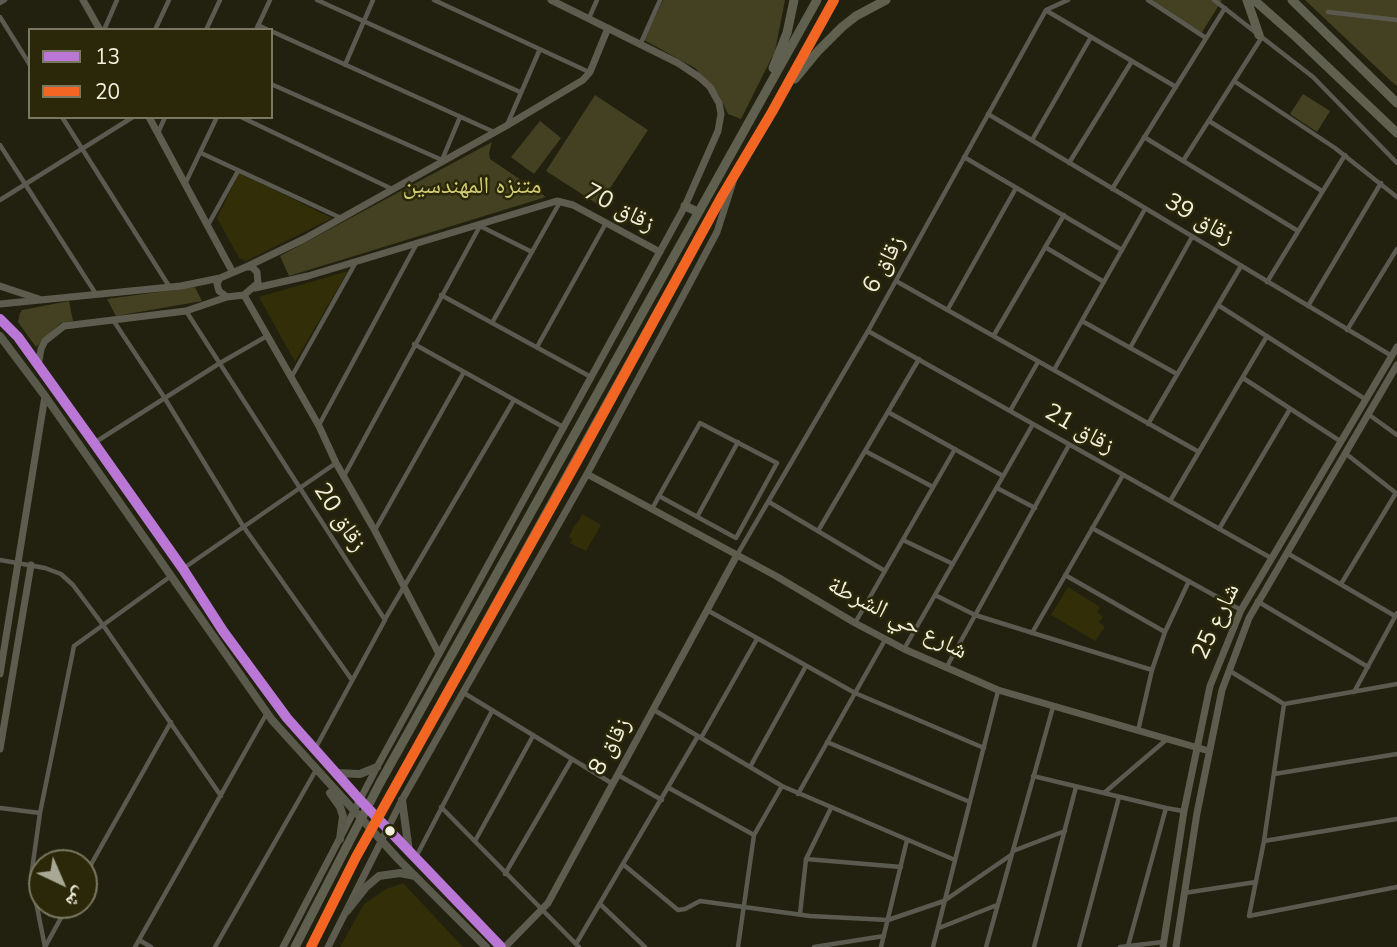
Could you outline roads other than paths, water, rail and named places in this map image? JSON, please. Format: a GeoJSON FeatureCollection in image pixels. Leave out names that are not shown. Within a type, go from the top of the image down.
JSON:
{"type":"FeatureCollection","features":[{"type":"Feature","properties":{"kind":"highway"},"geometry":{"type":"LineString","coordinates":[[755,110],[787,33],[794,0]]}},
{"type":"Feature","properties":{"kind":"highway"},"geometry":{"type":"LineString","coordinates":[[295,947],[343,843],[380,783],[817,0]]}},
{"type":"Feature","properties":{"kind":"highway"},"geometry":{"type":"LineString","coordinates":[[311,947],[356,857],[722,196],[834,0]]}},
{"type":"Feature","properties":{"kind":"highway"},"geometry":{"type":"LineString","coordinates":[[772,112],[798,75],[830,38],[856,16],[886,0]]}},
{"type":"Feature","properties":{"kind":"highway"},"geometry":{"type":"LineString","coordinates":[[1247,0],[1261,36]]}},
{"type":"Feature","properties":{"kind":"highway"},"geometry":{"type":"LineString","coordinates":[[1254,0],[1397,133]]}},
{"type":"Feature","properties":{"kind":"highway"},"geometry":{"type":"LineString","coordinates":[[1292,0],[1397,103]]}},
{"type":"Feature","properties":{"kind":"highway"},"geometry":{"type":"LineString","coordinates":[[685,206],[698,212]]}},
{"type":"Feature","properties":{"kind":"main road"},"geometry":{"type":"LineString","coordinates":[[0,319],[18,337],[183,569],[255,676],[335,773],[503,947]]}},
{"type":"Feature","properties":{"kind":"main road"},"geometry":{"type":"LineString","coordinates":[[0,336],[267,713],[381,841],[486,947]]}},
{"type":"Feature","properties":{"kind":"main road"},"geometry":{"type":"LineString","coordinates":[[111,492],[122,484]]}},
{"type":"Feature","properties":{"kind":"main road"},"geometry":{"type":"LineString","coordinates":[[335,773],[360,774],[377,767]]}},
{"type":"Feature","properties":{"kind":"main road"},"geometry":{"type":"LineString","coordinates":[[316,770],[319,779],[340,807],[343,843]]}},
{"type":"Feature","properties":{"kind":"main road"},"geometry":{"type":"LineString","coordinates":[[402,800],[412,855]]}},
{"type":"Feature","properties":{"kind":"main road"},"geometry":{"type":"LineString","coordinates":[[347,911],[366,887],[379,876],[400,873],[415,876]]}},
{"type":"Feature","properties":{"kind":"street"},"geometry":{"type":"LineString","coordinates":[[0,3],[5,0]]}},
{"type":"Feature","properties":{"kind":"street"},"geometry":{"type":"LineString","coordinates":[[83,0],[101,28]]}},
{"type":"Feature","properties":{"kind":"street"},"geometry":{"type":"LineString","coordinates":[[103,28],[117,0]]}},
{"type":"Feature","properties":{"kind":"street"},"geometry":{"type":"LineString","coordinates":[[156,28],[169,0]]}},
{"type":"Feature","properties":{"kind":"street"},"geometry":{"type":"LineString","coordinates":[[207,28],[220,0]]}},
{"type":"Feature","properties":{"kind":"street"},"geometry":{"type":"LineString","coordinates":[[257,28],[270,0]]}},
{"type":"Feature","properties":{"kind":"street"},"geometry":{"type":"LineString","coordinates":[[345,65],[373,0]]}},
{"type":"Feature","properties":{"kind":"street"},"geometry":{"type":"LineString","coordinates":[[434,0],[590,72]]}},
{"type":"Feature","properties":{"kind":"street"},"geometry":{"type":"LineString","coordinates":[[283,947],[343,843],[354,812],[377,767],[685,206],[718,131],[721,114],[719,103],[710,87],[692,72],[551,0]]}},
{"type":"Feature","properties":{"kind":"street"},"geometry":{"type":"LineString","coordinates":[[589,19],[597,0]]}},
{"type":"Feature","properties":{"kind":"street"},"geometry":{"type":"LineString","coordinates":[[639,45],[660,0]]}},
{"type":"Feature","properties":{"kind":"street"},"geometry":{"type":"LineString","coordinates":[[1046,10],[1068,0]]}},
{"type":"Feature","properties":{"kind":"street"},"geometry":{"type":"LineString","coordinates":[[1148,0],[1206,38]]}},
{"type":"Feature","properties":{"kind":"street"},"geometry":{"type":"LineString","coordinates":[[1214,0],[1313,77],[1397,163]]}},
{"type":"Feature","properties":{"kind":"street"},"geometry":{"type":"LineString","coordinates":[[320,1],[520,92]]}},
{"type":"Feature","properties":{"kind":"street"},"geometry":{"type":"LineString","coordinates":[[1112,188],[1225,8]]}},
{"type":"Feature","properties":{"kind":"street"},"geometry":{"type":"LineString","coordinates":[[1046,10],[1176,87]]}},
{"type":"Feature","properties":{"kind":"street","name":"زقاق 6"},"geometry":{"type":"LineString","coordinates":[[737,555],[868,331],[1046,10]]}},
{"type":"Feature","properties":{"kind":"street"},"geometry":{"type":"LineString","coordinates":[[1328,12],[1397,20]]}},
{"type":"Feature","properties":{"kind":"street"},"geometry":{"type":"LineString","coordinates":[[0,18],[28,62]]}},
{"type":"Feature","properties":{"kind":"street"},"geometry":{"type":"LineString","coordinates":[[0,304],[193,285],[246,267],[341,218],[583,80],[590,72],[608,29]]}},
{"type":"Feature","properties":{"kind":"street"},"geometry":{"type":"LineString","coordinates":[[273,32],[494,132]]}},
{"type":"Feature","properties":{"kind":"street"},"geometry":{"type":"LineString","coordinates":[[1183,161],[1261,36]]}},
{"type":"Feature","properties":{"kind":"street"},"geometry":{"type":"LineString","coordinates":[[1032,140],[1091,37]]}},
{"type":"Feature","properties":{"kind":"street"},"geometry":{"type":"LineString","coordinates":[[506,125],[540,48]]}},
{"type":"Feature","properties":{"kind":"street"},"geometry":{"type":"LineString","coordinates":[[1069,163],[1132,61]]}},
{"type":"Feature","properties":{"kind":"street"},"geometry":{"type":"LineString","coordinates":[[1234,81],[1345,155],[1397,197]]}},
{"type":"Feature","properties":{"kind":"street"},"geometry":{"type":"LineString","coordinates":[[273,85],[442,160]]}},
{"type":"Feature","properties":{"kind":"street","name":"زقاق 39"},"geometry":{"type":"LineString","coordinates":[[988,114],[1392,356]]}},
{"type":"Feature","properties":{"kind":"street"},"geometry":{"type":"LineString","coordinates":[[442,160],[460,117]]}},
{"type":"Feature","properties":{"kind":"street"},"geometry":{"type":"LineString","coordinates":[[63,119],[169,287]]}},
{"type":"Feature","properties":{"kind":"street"},"geometry":{"type":"LineString","coordinates":[[0,200],[130,119]]}},
{"type":"Feature","properties":{"kind":"street"},"geometry":{"type":"LineString","coordinates":[[150,119],[232,271]]}},
{"type":"Feature","properties":{"kind":"street"},"geometry":{"type":"LineString","coordinates":[[157,134],[164,119]]}},
{"type":"Feature","properties":{"kind":"street"},"geometry":{"type":"LineString","coordinates":[[185,184],[216,119]]}},
{"type":"Feature","properties":{"kind":"street"},"geometry":{"type":"LineString","coordinates":[[245,119],[393,189]]}},
{"type":"Feature","properties":{"kind":"street"},"geometry":{"type":"LineString","coordinates":[[1209,121],[1322,191]]}},
{"type":"Feature","properties":{"kind":"street"},"geometry":{"type":"LineString","coordinates":[[1144,137],[1298,231]]}},
{"type":"Feature","properties":{"kind":"street"},"geometry":{"type":"LineString","coordinates":[[0,145],[97,295]]}},
{"type":"Feature","properties":{"kind":"street"},"geometry":{"type":"LineString","coordinates":[[201,153],[341,218]]}},
{"type":"Feature","properties":{"kind":"street"},"geometry":{"type":"LineString","coordinates":[[1267,282],[1345,155]]}},
{"type":"Feature","properties":{"kind":"street"},"geometry":{"type":"LineString","coordinates":[[964,157],[1122,250]]}},
{"type":"Feature","properties":{"kind":"street"},"geometry":{"type":"LineString","coordinates":[[208,226],[238,171]]}},
{"type":"Feature","properties":{"kind":"street"},"geometry":{"type":"LineString","coordinates":[[328,947],[402,800],[587,474],[717,232],[735,176]]}},
{"type":"Feature","properties":{"kind":"street"},"geometry":{"type":"LineString","coordinates":[[1308,306],[1381,183]]}},
{"type":"Feature","properties":{"kind":"street"},"geometry":{"type":"LineString","coordinates":[[948,309],[1016,188]]}},
{"type":"Feature","properties":{"kind":"street"},"geometry":{"type":"LineString","coordinates":[[38,367],[41,349],[51,335],[64,326],[186,312],[227,297],[244,295],[255,288],[356,262],[560,201]]}},
{"type":"Feature","properties":{"kind":"street"},"geometry":{"type":"LineString","coordinates":[[492,323],[560,201]]}},
{"type":"Feature","properties":{"kind":"street","name":"زقاق 70"},"geometry":{"type":"LineString","coordinates":[[560,201],[573,205],[660,252]]}},
{"type":"Feature","properties":{"kind":"street"},"geometry":{"type":"LineString","coordinates":[[1054,370],[1145,209]]}},
{"type":"Feature","properties":{"kind":"street"},"geometry":{"type":"LineString","coordinates":[[994,335],[1063,215]]}},
{"type":"Feature","properties":{"kind":"street"},"geometry":{"type":"LineString","coordinates":[[537,347],[606,223]]}},
{"type":"Feature","properties":{"kind":"street"},"geometry":{"type":"LineString","coordinates":[[480,226],[532,252]]}},
{"type":"Feature","properties":{"kind":"street"},"geometry":{"type":"LineString","coordinates":[[343,477],[480,226]]}},
{"type":"Feature","properties":{"kind":"street"},"geometry":{"type":"LineString","coordinates":[[1130,348],[1192,237]]}},
{"type":"Feature","properties":{"kind":"street"},"geometry":{"type":"LineString","coordinates":[[319,426],[416,244]]}},
{"type":"Feature","properties":{"kind":"street"},"geometry":{"type":"LineString","coordinates":[[1045,247],[1104,282]]}},
{"type":"Feature","properties":{"kind":"street"},"geometry":{"type":"LineString","coordinates":[[1347,330],[1397,248]]}},
{"type":"Feature","properties":{"kind":"street"},"geometry":{"type":"LineString","coordinates":[[255,288],[258,273],[271,255]]}},
{"type":"Feature","properties":{"kind":"street"},"geometry":{"type":"LineString","coordinates":[[291,377],[356,262]]}},
{"type":"Feature","properties":{"kind":"street"},"geometry":{"type":"LineString","coordinates":[[1148,424],[1241,266]]}},
{"type":"Feature","properties":{"kind":"street"},"geometry":{"type":"LineString","coordinates":[[246,267],[252,267],[258,273],[280,283]]}},
{"type":"Feature","properties":{"kind":"street"},"geometry":{"type":"LineString","coordinates":[[219,278],[219,291],[227,297]]}},
{"type":"Feature","properties":{"kind":"street"},"geometry":{"type":"LineString","coordinates":[[896,281],[1199,452]]}},
{"type":"Feature","properties":{"kind":"street"},"geometry":{"type":"LineString","coordinates":[[0,286],[43,300]]}},
{"type":"Feature","properties":{"kind":"street"},"geometry":{"type":"LineString","coordinates":[[244,295],[319,426],[343,477],[375,531],[439,654]]}},
{"type":"Feature","properties":{"kind":"street"},"geometry":{"type":"LineString","coordinates":[[441,295],[592,377]]}},
{"type":"Feature","properties":{"kind":"street"},"geometry":{"type":"LineString","coordinates":[[1218,305],[1366,399]]}},
{"type":"Feature","properties":{"kind":"street","name":"زقاق 20"},"geometry":{"type":"LineString","coordinates":[[186,312],[385,620]]}},
{"type":"Feature","properties":{"kind":"street"},"geometry":{"type":"LineString","coordinates":[[113,320],[243,526],[352,680]]}},
{"type":"Feature","properties":{"kind":"street"},"geometry":{"type":"LineString","coordinates":[[1082,321],[1177,374]]}},
{"type":"Feature","properties":{"kind":"street","name":"زقاق 21"},"geometry":{"type":"LineString","coordinates":[[868,331],[1272,559]]}},
{"type":"Feature","properties":{"kind":"street"},"geometry":{"type":"LineString","coordinates":[[93,443],[164,397],[268,336]]}},
{"type":"Feature","properties":{"kind":"street"},"geometry":{"type":"LineString","coordinates":[[1170,501],[1267,336]]}},
{"type":"Feature","properties":{"kind":"street"},"geometry":{"type":"LineString","coordinates":[[414,344],[564,427]]}},
{"type":"Feature","properties":{"kind":"street","name":"شارع 25"},"geometry":{"type":"LineString","coordinates":[[1163,944],[1184,811],[1210,686],[1241,610],[1397,347]]}},
{"type":"Feature","properties":{"kind":"street"},"geometry":{"type":"LineString","coordinates":[[818,531],[919,359]]}},
{"type":"Feature","properties":{"kind":"street"},"geometry":{"type":"LineString","coordinates":[[1010,411],[1038,362]]}},
{"type":"Feature","properties":{"kind":"street","name":"شارع 25"},"geometry":{"type":"LineString","coordinates":[[1176,947],[1222,690],[1249,618],[1397,365]]}},
{"type":"Feature","properties":{"kind":"street"},"geometry":{"type":"LineString","coordinates":[[375,531],[464,372]]}},
{"type":"Feature","properties":{"kind":"street"},"geometry":{"type":"LineString","coordinates":[[1242,378],[1340,441]]}},
{"type":"Feature","properties":{"kind":"street"},"geometry":{"type":"LineString","coordinates":[[0,674],[45,396]]}},
{"type":"Feature","properties":{"kind":"street"},"geometry":{"type":"LineString","coordinates":[[314,749],[385,620],[514,400]]}},
{"type":"Feature","properties":{"kind":"street"},"geometry":{"type":"LineString","coordinates":[[1219,529],[1290,409]]}},
{"type":"Feature","properties":{"kind":"street"},"geometry":{"type":"LineString","coordinates":[[888,412],[1003,476]]}},
{"type":"Feature","properties":{"kind":"street"},"geometry":{"type":"LineString","coordinates":[[1368,414],[1397,435]]}},
{"type":"Feature","properties":{"kind":"street"},"geometry":{"type":"LineString","coordinates":[[651,510],[700,423],[777,463],[736,538],[659,496]]}},
{"type":"Feature","properties":{"kind":"street"},"geometry":{"type":"LineString","coordinates":[[904,649],[1033,424]]}},
{"type":"Feature","properties":{"kind":"street"},"geometry":{"type":"LineString","coordinates":[[1348,429],[1356,434]]}},
{"type":"Feature","properties":{"kind":"street"},"geometry":{"type":"LineString","coordinates":[[697,517],[738,442]]}},
{"type":"Feature","properties":{"kind":"street"},"geometry":{"type":"LineString","coordinates":[[946,667],[1069,445]]}},
{"type":"Feature","properties":{"kind":"street"},"geometry":{"type":"LineString","coordinates":[[855,623],[955,449]]}},
{"type":"Feature","properties":{"kind":"street"},"geometry":{"type":"LineString","coordinates":[[865,451],[933,487]]}},
{"type":"Feature","properties":{"kind":"street"},"geometry":{"type":"LineString","coordinates":[[1341,584],[1397,493],[1345,453]]}},
{"type":"Feature","properties":{"kind":"street"},"geometry":{"type":"LineString","coordinates":[[183,569],[336,463]]}},
{"type":"Feature","properties":{"kind":"street","name":"شارع حي الشرطة"},"geometry":{"type":"LineString","coordinates":[[587,474],[904,649],[999,690],[1209,751]]}},
{"type":"Feature","properties":{"kind":"street"},"geometry":{"type":"LineString","coordinates":[[1032,633],[1123,475]]}},
{"type":"Feature","properties":{"kind":"street"},"geometry":{"type":"LineString","coordinates":[[997,488],[1035,508]]}},
{"type":"Feature","properties":{"kind":"street"},"geometry":{"type":"LineString","coordinates":[[769,502],[885,571]]}},
{"type":"Feature","properties":{"kind":"street"},"geometry":{"type":"LineString","coordinates":[[1092,528],[1241,610]]}},
{"type":"Feature","properties":{"kind":"street"},"geometry":{"type":"LineString","coordinates":[[903,540],[953,564]]}},
{"type":"Feature","properties":{"kind":"street"},"geometry":{"type":"LineString","coordinates":[[1286,552],[1396,614],[1354,693]]}},
{"type":"Feature","properties":{"kind":"street","name":"زقاق 8"},"geometry":{"type":"LineString","coordinates":[[503,947],[548,903],[737,555]]}},
{"type":"Feature","properties":{"kind":"street"},"geometry":{"type":"LineString","coordinates":[[0,560],[61,574],[73,585],[221,796]]}},
{"type":"Feature","properties":{"kind":"street"},"geometry":{"type":"LineString","coordinates":[[0,750],[31,565]]}},
{"type":"Feature","properties":{"kind":"street"},"geometry":{"type":"LineString","coordinates":[[1065,575],[1165,632]]}},
{"type":"Feature","properties":{"kind":"street"},"geometry":{"type":"LineString","coordinates":[[45,947],[31,877],[40,813],[74,646],[171,576]]}},
{"type":"Feature","properties":{"kind":"street"},"geometry":{"type":"LineString","coordinates":[[1138,731],[1152,670],[1165,632],[1189,581]]}},
{"type":"Feature","properties":{"kind":"street"},"geometry":{"type":"LineString","coordinates":[[935,595],[975,615],[1152,670]]}},
{"type":"Feature","properties":{"kind":"street"},"geometry":{"type":"LineString","coordinates":[[1257,601],[1368,667]]}},
{"type":"Feature","properties":{"kind":"street"},"geometry":{"type":"LineString","coordinates":[[706,610],[855,693],[984,748]]}},
{"type":"Feature","properties":{"kind":"street"},"geometry":{"type":"LineString","coordinates":[[441,807],[577,946],[757,639]]}},
{"type":"Feature","properties":{"kind":"street"},"geometry":{"type":"LineString","coordinates":[[798,794],[885,640]]}},
{"type":"Feature","properties":{"kind":"street"},"geometry":{"type":"LineString","coordinates":[[750,767],[806,666]]}},
{"type":"Feature","properties":{"kind":"street"},"geometry":{"type":"LineString","coordinates":[[1230,671],[1284,704],[1397,684]]}},
{"type":"Feature","properties":{"kind":"street"},"geometry":{"type":"LineString","coordinates":[[933,947],[999,690]]}},
{"type":"Feature","properties":{"kind":"street"},"geometry":{"type":"LineString","coordinates":[[464,694],[613,784]]}},
{"type":"Feature","properties":{"kind":"street"},"geometry":{"type":"LineString","coordinates":[[1284,704],[1264,841],[1249,916],[1397,887]]}},
{"type":"Feature","properties":{"kind":"street"},"geometry":{"type":"LineString","coordinates":[[986,947],[1053,706]]}},
{"type":"Feature","properties":{"kind":"street"},"geometry":{"type":"LineString","coordinates":[[654,710],[798,794],[955,860]]}},
{"type":"Feature","properties":{"kind":"street"},"geometry":{"type":"LineString","coordinates":[[412,855],[492,711]]}},
{"type":"Feature","properties":{"kind":"street"},"geometry":{"type":"LineString","coordinates":[[135,947],[267,713]]}},
{"type":"Feature","properties":{"kind":"street"},"geometry":{"type":"LineString","coordinates":[[98,852],[171,722]]}},
{"type":"Feature","properties":{"kind":"street"},"geometry":{"type":"LineString","coordinates":[[475,841],[533,736]]}},
{"type":"Feature","properties":{"kind":"street"},"geometry":{"type":"LineString","coordinates":[[1104,793],[1166,740]]}},
{"type":"Feature","properties":{"kind":"street"},"geometry":{"type":"LineString","coordinates":[[827,742],[970,802]]}},
{"type":"Feature","properties":{"kind":"street"},"geometry":{"type":"LineString","coordinates":[[1274,774],[1397,754]]}},
{"type":"Feature","properties":{"kind":"street"},"geometry":{"type":"LineString","coordinates":[[505,874],[572,759]]}},
{"type":"Feature","properties":{"kind":"street"},"geometry":{"type":"LineString","coordinates":[[215,947],[316,770]]}},
{"type":"Feature","properties":{"kind":"street"},"geometry":{"type":"LineString","coordinates":[[618,775],[662,800]]}},
{"type":"Feature","properties":{"kind":"street"},"geometry":{"type":"LineString","coordinates":[[1033,776],[1184,811]]}},
{"type":"Feature","properties":{"kind":"street"},"geometry":{"type":"LineString","coordinates":[[738,947],[754,835],[782,786]]}},
{"type":"Feature","properties":{"kind":"street"},"geometry":{"type":"LineString","coordinates":[[1034,947],[1076,787]]}},
{"type":"Feature","properties":{"kind":"street"},"geometry":{"type":"LineString","coordinates":[[669,788],[754,835]]}},
{"type":"Feature","properties":{"kind":"street"},"geometry":{"type":"LineString","coordinates":[[1079,947],[1119,797]]}},
{"type":"Feature","properties":{"kind":"street"},"geometry":{"type":"LineString","coordinates":[[0,808],[40,813]]}},
{"type":"Feature","properties":{"kind":"street"},"geometry":{"type":"LineString","coordinates":[[800,914],[806,859],[831,808]]}},
{"type":"Feature","properties":{"kind":"street"},"geometry":{"type":"LineString","coordinates":[[1128,946],[1166,808]]}},
{"type":"Feature","properties":{"kind":"street"},"geometry":{"type":"LineString","coordinates":[[1264,841],[1397,819]]}},
{"type":"Feature","properties":{"kind":"street"},"geometry":{"type":"LineString","coordinates":[[624,865],[678,910],[700,901],[800,914],[888,920],[944,901],[1012,853],[1066,831]]}},
{"type":"Feature","properties":{"kind":"street"},"geometry":{"type":"LineString","coordinates":[[881,947],[907,840]]}},
{"type":"Feature","properties":{"kind":"street"},"geometry":{"type":"LineString","coordinates":[[806,859],[901,867]]}},
{"type":"Feature","properties":{"kind":"street"},"geometry":{"type":"LineString","coordinates":[[1184,893],[1256,882]]}},
{"type":"Feature","properties":{"kind":"street"},"geometry":{"type":"LineString","coordinates":[[600,904],[645,947]]}},
{"type":"Feature","properties":{"kind":"street"},"geometry":{"type":"LineString","coordinates":[[938,928],[997,905]]}},
{"type":"Feature","properties":{"kind":"street"},"geometry":{"type":"LineString","coordinates":[[45,947],[60,919]]}},
{"type":"Feature","properties":{"kind":"street"},"geometry":{"type":"LineString","coordinates":[[814,947],[884,936]]}},
{"type":"Feature","properties":{"kind":"street"},"geometry":{"type":"LineString","coordinates":[[139,940],[150,947]]}},
{"type":"Feature","properties":{"kind":"street"},"geometry":{"type":"LineString","coordinates":[[1121,947],[1163,944]]}},
{"type":"Feature","properties":{"kind":"park label","name":"متنزه المهندسين"},"geometry":{"type":"Point","coordinates":[472,187]}}]}
